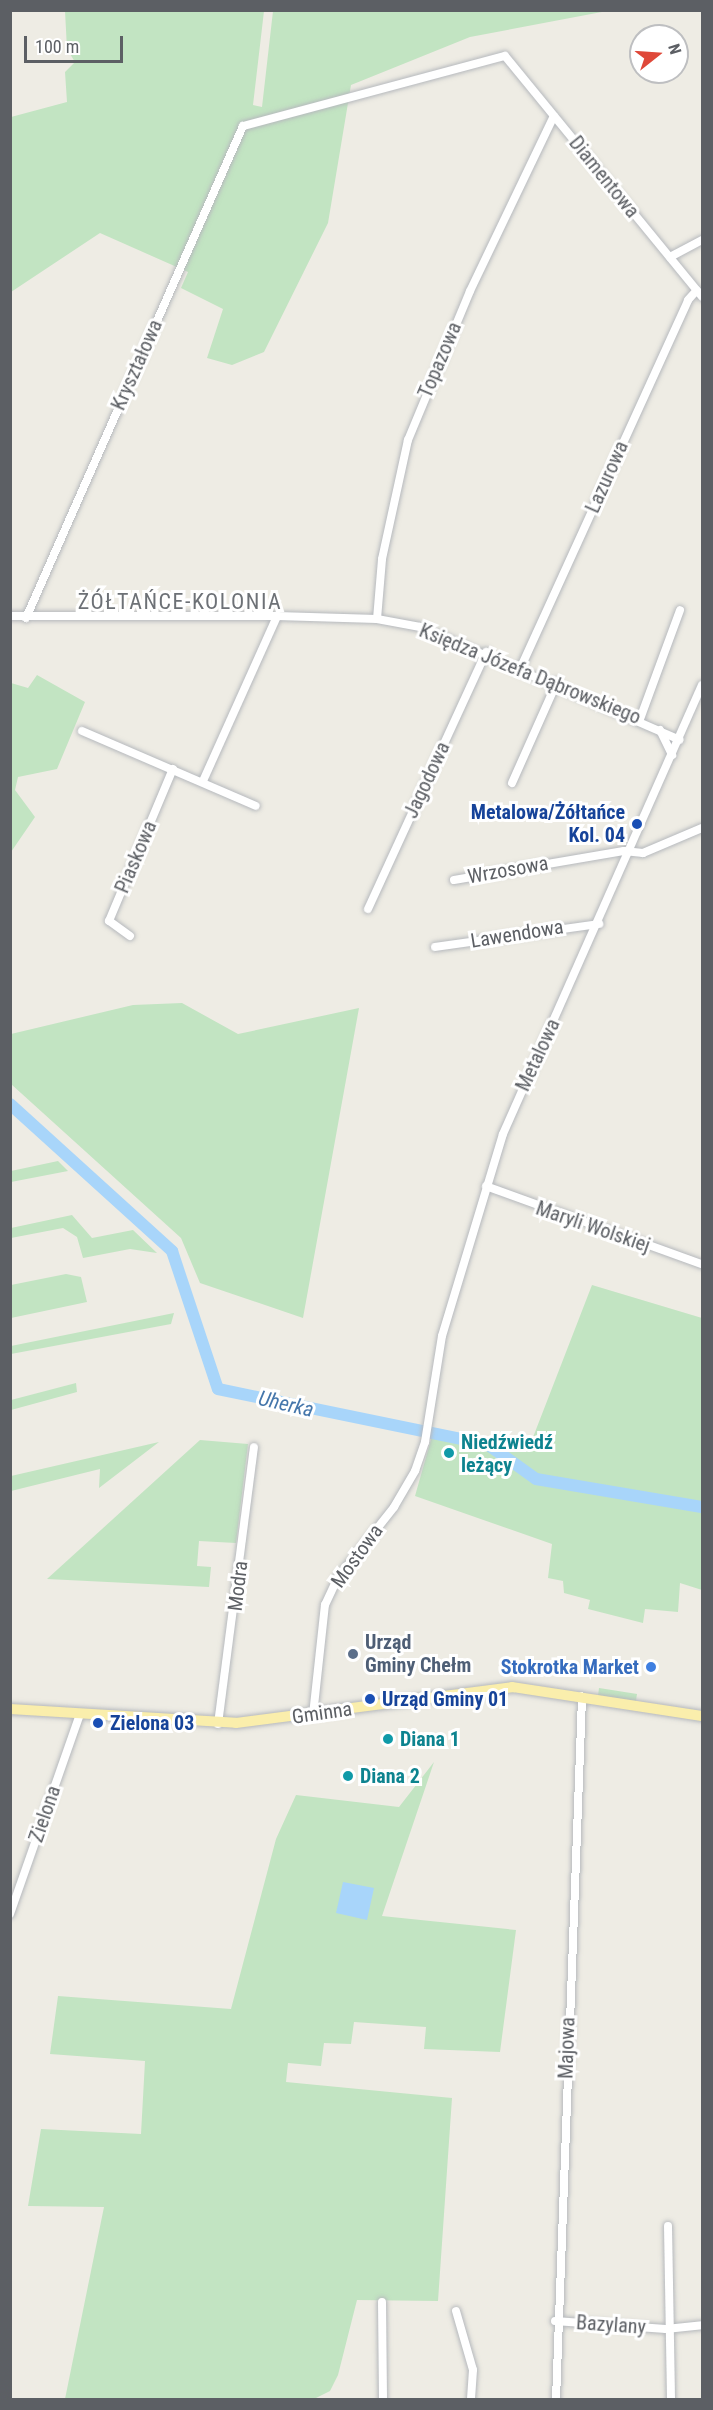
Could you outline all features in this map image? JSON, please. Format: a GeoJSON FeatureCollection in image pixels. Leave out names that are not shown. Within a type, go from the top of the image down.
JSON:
{"type":"FeatureCollection","features":[{"type":"Feature","properties":{"kind":"main road","name":"Gminna"},"geometry":{"type":"LineString","coordinates":[[10,1709],[218,1724],[313,1715],[512,1687],[702,1716]]}},
{"type":"Feature","properties":{"kind":"street","name":"Diamentowa"},"geometry":{"type":"LineString","coordinates":[[255,121],[505,56],[700,294]]}},
{"type":"Feature","properties":{"kind":"street","name":"Topazowa"},"geometry":{"type":"LineString","coordinates":[[377,619],[382,559],[412,431],[470,291],[554,116]]}},
{"type":"Feature","properties":{"kind":"street","name":"Kryształowa"},"geometry":{"type":"LineString","coordinates":[[26,618],[236,140],[243,126],[255,121]]}},
{"type":"Feature","properties":{"kind":"street"},"geometry":{"type":"LineString","coordinates":[[670,257],[702,240]]}},
{"type":"Feature","properties":{"kind":"street","name":"Lazurowa"},"geometry":{"type":"LineString","coordinates":[[521,667],[688,300],[700,294]]}},
{"type":"Feature","properties":{"kind":"street"},"geometry":{"type":"LineString","coordinates":[[640,719],[680,610]]}},
{"type":"Feature","properties":{"kind":"street","name":"Księdza Józefa Dąbrowskiego"},"geometry":{"type":"LineString","coordinates":[[10,616],[26,618],[277,616],[377,619],[438,632],[664,728],[680,740]]}},
{"type":"Feature","properties":{"kind":"street"},"geometry":{"type":"LineString","coordinates":[[203,781],[277,616]]}},
{"type":"Feature","properties":{"kind":"street","name":"Jagodowa"},"geometry":{"type":"LineString","coordinates":[[368,909],[486,652]]}},
{"type":"Feature","properties":{"kind":"street"},"geometry":{"type":"LineString","coordinates":[[512,783],[557,682]]}},
{"type":"Feature","properties":{"kind":"street","name":"Metalowa"},"geometry":{"type":"LineString","coordinates":[[425,1442],[442,1336],[486,1186],[511,1115],[632,852],[702,685]]}},
{"type":"Feature","properties":{"kind":"street","name":"Księdza Józefa Dąbrowskiego"},"geometry":{"type":"LineString","coordinates":[[664,728],[688,720]]}},
{"type":"Feature","properties":{"kind":"street","name":"Księdza Józefa Dąbrowskiego"},"geometry":{"type":"LineString","coordinates":[[654,725],[669,739]]}},
{"type":"Feature","properties":{"kind":"street"},"geometry":{"type":"LineString","coordinates":[[82,731],[203,781],[256,806]]}},
{"type":"Feature","properties":{"kind":"street"},"geometry":{"type":"LineString","coordinates":[[672,757],[669,739],[680,740]]}},
{"type":"Feature","properties":{"kind":"street","name":"Piaskowa"},"geometry":{"type":"LineString","coordinates":[[130,936],[109,921],[173,769]]}},
{"type":"Feature","properties":{"kind":"street","name":"Wrzosowa"},"geometry":{"type":"LineString","coordinates":[[454,880],[632,852],[648,852],[702,828]]}},
{"type":"Feature","properties":{"kind":"street","name":"Lawendowa"},"geometry":{"type":"LineString","coordinates":[[435,947],[599,924]]}},
{"type":"Feature","properties":{"kind":"street","name":"Maryli Wolskiej"},"geometry":{"type":"LineString","coordinates":[[486,1186],[702,1264]]}},
{"type":"Feature","properties":{"kind":"street","name":"Mostowa"},"geometry":{"type":"LineString","coordinates":[[313,1715],[330,1592],[407,1490],[425,1442]]}},
{"type":"Feature","properties":{"kind":"street","name":"Modra"},"geometry":{"type":"LineString","coordinates":[[218,1724],[254,1447]]}},
{"type":"Feature","properties":{"kind":"street","name":"Majowa"},"geometry":{"type":"LineString","coordinates":[[556,2400],[555,2321],[582,1696]]}},
{"type":"Feature","properties":{"kind":"street","name":"Zielona"},"geometry":{"type":"LineString","coordinates":[[10,1914],[80,1714]]}},
{"type":"Feature","properties":{"kind":"street","name":"Bazylany"},"geometry":{"type":"LineString","coordinates":[[668,2226],[666,2329],[671,2400]]}},
{"type":"Feature","properties":{"kind":"street"},"geometry":{"type":"LineString","coordinates":[[382,2302],[383,2400]]}},
{"type":"Feature","properties":{"kind":"street"},"geometry":{"type":"LineString","coordinates":[[456,2311],[473,2370],[471,2400]]}},
{"type":"Feature","properties":{"kind":"street","name":"Bazylany"},"geometry":{"type":"LineString","coordinates":[[555,2321],[666,2329]]}},
{"type":"Feature","properties":{"kind":"street"},"geometry":{"type":"LineString","coordinates":[[666,2329],[702,2325]]}},
{"type":"Feature","properties":{"kind":"green space"},"geometry":{"type":"Polygon","coordinates":[[[65,11],[264,11],[253,105],[262,107],[273,11],[607,11],[470,37],[351,85],[328,223],[264,352],[232,365],[207,358],[223,309],[181,288],[188,272],[100,233],[11,292],[11,117],[67,102],[65,72],[75,62],[67,49],[65,11]]]}},
{"type":"Feature","properties":{"kind":"green space"},"geometry":{"type":"Polygon","coordinates":[[[37,675],[85,702],[57,769],[18,777],[15,790],[35,817],[11,852],[11,683],[28,688],[37,675]]]}},
{"type":"Feature","properties":{"kind":"green space"},"geometry":{"type":"Polygon","coordinates":[[[182,1003],[238,1034],[359,1008],[303,1318],[200,1283],[181,1238],[11,1084],[11,1034],[133,1005],[182,1003]]]}},
{"type":"Feature","properties":{"kind":"green space"},"geometry":{"type":"Polygon","coordinates":[[[58,1161],[68,1171],[11,1182],[11,1171],[58,1161]]]}},
{"type":"Feature","properties":{"kind":"green space"},"geometry":{"type":"Polygon","coordinates":[[[72,1215],[92,1238],[133,1230],[157,1253],[130,1249],[83,1258],[77,1237],[63,1228],[11,1238],[11,1228],[72,1215]]]}},
{"type":"Feature","properties":{"kind":"green space"},"geometry":{"type":"Polygon","coordinates":[[[66,1274],[81,1277],[87,1302],[11,1318],[11,1285],[66,1274]]]}},
{"type":"Feature","properties":{"kind":"green space"},"geometry":{"type":"Polygon","coordinates":[[[592,1285],[702,1318],[702,1590],[680,1583],[678,1612],[645,1609],[643,1623],[588,1609],[590,1600],[564,1593],[563,1581],[548,1578],[552,1544],[415,1496],[434,1429],[530,1445],[592,1285]]]}},
{"type":"Feature","properties":{"kind":"green space"},"geometry":{"type":"Polygon","coordinates":[[[174,1313],[171,1324],[11,1354],[11,1346],[174,1313]]]}},
{"type":"Feature","properties":{"kind":"green space"},"geometry":{"type":"Polygon","coordinates":[[[76,1383],[77,1392],[11,1410],[11,1400],[76,1383]]]}},
{"type":"Feature","properties":{"kind":"green space"},"geometry":{"type":"Polygon","coordinates":[[[200,1440],[248,1444],[236,1543],[199,1541],[197,1566],[211,1567],[209,1587],[47,1579],[200,1440]]]}},
{"type":"Feature","properties":{"kind":"green space"},"geometry":{"type":"Polygon","coordinates":[[[159,1442],[99,1488],[100,1469],[11,1491],[11,1476],[159,1442]]]}},
{"type":"Feature","properties":{"kind":"green space"},"geometry":{"type":"Polygon","coordinates":[[[599,1688],[637,1694],[636,1701],[598,1696],[599,1688]]]}},
{"type":"Feature","properties":{"kind":"green space"},"geometry":{"type":"Polygon","coordinates":[[[434,1762],[382,1916],[516,1930],[500,2052],[424,2049],[426,2027],[354,2022],[351,2044],[324,2043],[321,2066],[288,2063],[286,2082],[452,2098],[438,2301],[357,2300],[338,2375],[330,2391],[314,2399],[65,2399],[104,2207],[28,2206],[41,2129],[141,2134],[145,2061],[50,2054],[58,1996],[231,2009],[276,1839],[296,1795],[399,1807],[434,1762]]]}},
{"type":"Feature","properties":{"kind":"water"},"geometry":{"type":"Polygon","coordinates":[[[343,1882],[374,1888],[367,1920],[336,1913],[343,1882]]]}},
{"type":"Feature","properties":{"kind":"waterway","name":"Uherka"},"geometry":{"type":"LineString","coordinates":[[10,1104],[172,1251],[218,1389],[487,1444],[536,1479],[702,1507]]}},
{"type":"Feature","properties":{"kind":"place","name":"Metalowa/Żółtańce Kol. 04"},"geometry":{"type":"Point","coordinates":[637,824]}},
{"type":"Feature","properties":{"kind":"place","name":"Niedźwiedź leżący"},"geometry":{"type":"Point","coordinates":[449,1453]}},
{"type":"Feature","properties":{"kind":"place","name":"Urząd Gminy Chełm"},"geometry":{"type":"Point","coordinates":[353,1654]}},
{"type":"Feature","properties":{"kind":"place","name":"Stokrotka Market"},"geometry":{"type":"Point","coordinates":[651,1667]}},
{"type":"Feature","properties":{"kind":"place","name":"Urząd Gminy 01"},"geometry":{"type":"Point","coordinates":[370,1699]}},
{"type":"Feature","properties":{"kind":"place","name":"Zielona 03"},"geometry":{"type":"Point","coordinates":[98,1723]}},
{"type":"Feature","properties":{"kind":"place","name":"Diana 1"},"geometry":{"type":"Point","coordinates":[388,1739]}},
{"type":"Feature","properties":{"kind":"place","name":"Diana 2"},"geometry":{"type":"Point","coordinates":[348,1776]}},
{"type":"Feature","properties":{"kind":"district","name":"ŻÓŁTAŃCE-KOLONIA"},"geometry":{"type":"Point","coordinates":[180,602]}}]}
